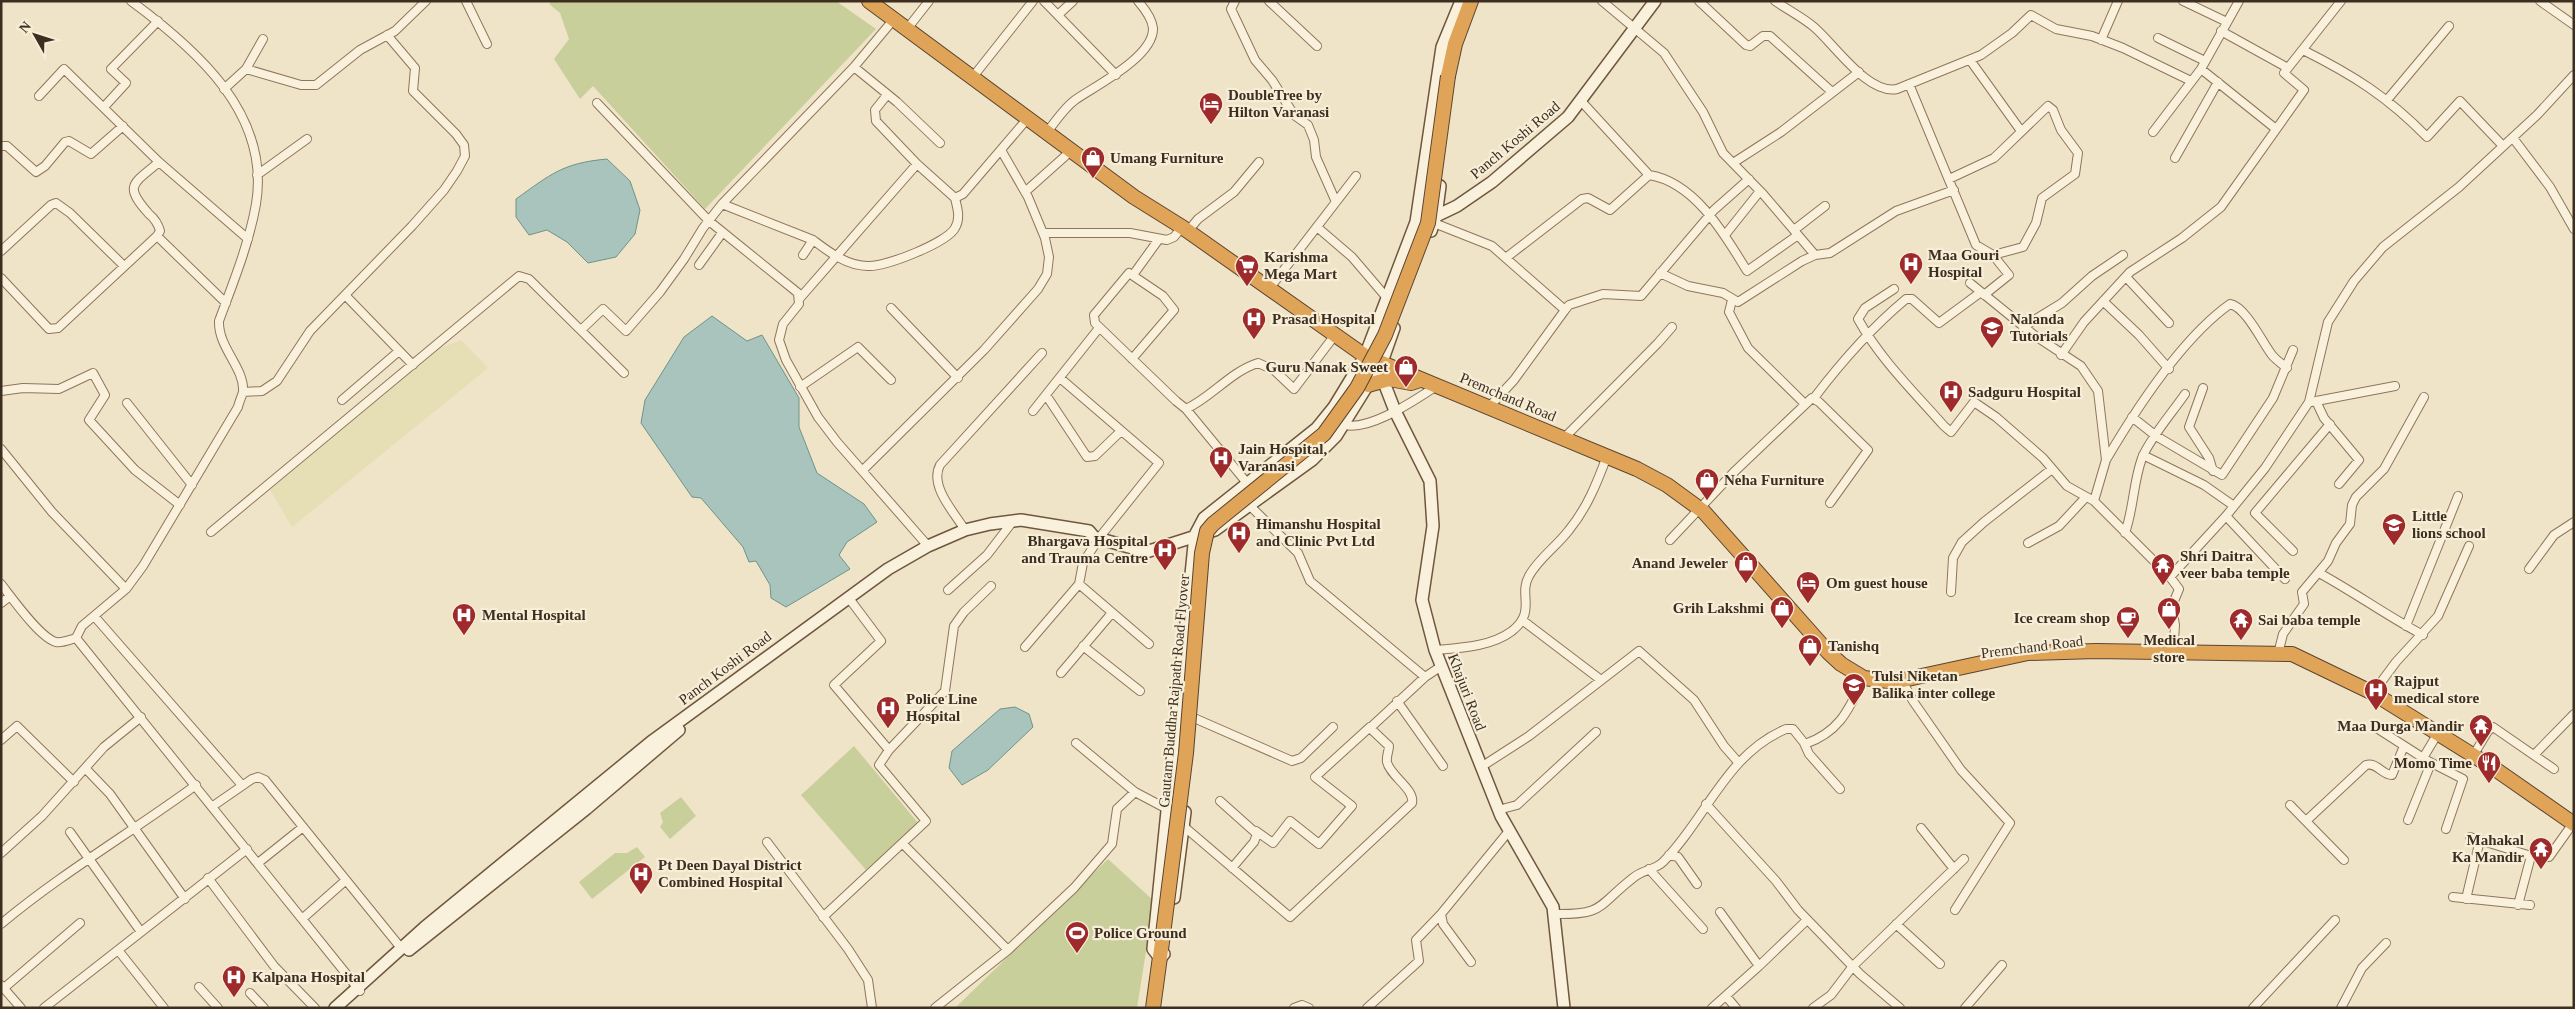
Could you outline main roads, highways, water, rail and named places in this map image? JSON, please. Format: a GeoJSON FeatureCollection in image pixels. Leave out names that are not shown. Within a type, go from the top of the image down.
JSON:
{"type":"FeatureCollection","features":[{"type":"Feature","properties":{"kind":"highway","name":"Premchand Road"},"geometry":{"type":"LineString","coordinates":[[869,1],[1134,196],[1185,229],[1365,356],[1638,469],[1661,481],[1697,512],[1828,652],[1863,681],[1884,688],[1905,686],[1990,667],[2042,660],[2095,656],[2292,654],[2373,693],[2438,733],[2478,759],[2572,829]]}},
{"type":"Feature","properties":{"kind":"highway","name":"Gautam Buddha Rajpath Road Flyover"},"geometry":{"type":"LineString","coordinates":[[1153,1008],[1186,753],[1202,553],[1207,531],[1224,514],[1324,434],[1357,388],[1385,335],[1428,223],[1448,76],[1455,44],[1471,1]]}},
{"type":"Feature","properties":{"kind":"highway"},"geometry":{"type":"LineString","coordinates":[[1368,386],[1383,380],[1397,380],[1412,384],[1423,379]]}},
{"type":"Feature","properties":{"kind":"highway","name":"Premchand Road"},"geometry":{"type":"LineString","coordinates":[[1863,681],[1903,680],[2028,653],[2096,651],[2311,662]]}},
{"type":"Feature","properties":{"kind":"water"},"geometry":{"type":"Polygon","coordinates":[[[607,159],[630,181],[640,210],[635,234],[616,257],[588,263],[567,242],[547,230],[529,235],[516,217],[516,199],[558,171],[579,163],[607,159]]]}},
{"type":"Feature","properties":{"kind":"water"},"geometry":{"type":"Polygon","coordinates":[[[712,316],[747,341],[762,335],[799,398],[799,427],[817,473],[864,504],[877,522],[847,542],[839,555],[850,569],[786,607],[771,598],[770,585],[756,561],[749,562],[743,547],[701,498],[692,497],[641,423],[645,400],[684,337],[712,316]]]}},
{"type":"Feature","properties":{"kind":"water"},"geometry":{"type":"Polygon","coordinates":[[[1015,707],[1029,714],[1033,727],[988,770],[962,785],[949,768],[952,751],[1000,709],[1015,707]]]}},
{"type":"Feature","properties":{"kind":"place","name":"DoubleTree by Hilton Varanasi"},"geometry":{"type":"Point","coordinates":[1211,125]}},
{"type":"Feature","properties":{"kind":"place","name":"Umang Furniture"},"geometry":{"type":"Point","coordinates":[1093,179]}},
{"type":"Feature","properties":{"kind":"place","name":"Maa Gouri Hospital"},"geometry":{"type":"Point","coordinates":[1911,285]}},
{"type":"Feature","properties":{"kind":"place","name":"Karishma Mega Mart"},"geometry":{"type":"Point","coordinates":[1247,287]}},
{"type":"Feature","properties":{"kind":"place","name":"Prasad Hospital"},"geometry":{"type":"Point","coordinates":[1254,340]}},
{"type":"Feature","properties":{"kind":"place","name":"Nalanda Tutorials"},"geometry":{"type":"Point","coordinates":[1992,349]}},
{"type":"Feature","properties":{"kind":"place","name":"Guru Nanak Sweet"},"geometry":{"type":"Point","coordinates":[1406,388]}},
{"type":"Feature","properties":{"kind":"place","name":"Sadguru Hospital"},"geometry":{"type":"Point","coordinates":[1951,413]}},
{"type":"Feature","properties":{"kind":"place","name":"Jain Hospital, Varanasi"},"geometry":{"type":"Point","coordinates":[1221,479]}},
{"type":"Feature","properties":{"kind":"place","name":"Neha Furniture"},"geometry":{"type":"Point","coordinates":[1707,501]}},
{"type":"Feature","properties":{"kind":"place","name":"Little lions school"},"geometry":{"type":"Point","coordinates":[2394,546]}},
{"type":"Feature","properties":{"kind":"place","name":"Himanshu Hospital and Clinic Pvt Ltd"},"geometry":{"type":"Point","coordinates":[1239,554]}},
{"type":"Feature","properties":{"kind":"place","name":"Bhargava Hospital and Trauma Centre"},"geometry":{"type":"Point","coordinates":[1165,571]}},
{"type":"Feature","properties":{"kind":"place","name":"Anand Jeweler"},"geometry":{"type":"Point","coordinates":[1746,584]}},
{"type":"Feature","properties":{"kind":"place","name":"Shri Daitra veer baba temple"},"geometry":{"type":"Point","coordinates":[2163,586]}},
{"type":"Feature","properties":{"kind":"place","name":"Om guest house"},"geometry":{"type":"Point","coordinates":[1808,604]}},
{"type":"Feature","properties":{"kind":"place","name":"Grih Lakshmi"},"geometry":{"type":"Point","coordinates":[1782,629]}},
{"type":"Feature","properties":{"kind":"place","name":"Medical store"},"geometry":{"type":"Point","coordinates":[2169,630]}},
{"type":"Feature","properties":{"kind":"place","name":"Mental Hospital"},"geometry":{"type":"Point","coordinates":[464,636]}},
{"type":"Feature","properties":{"kind":"place","name":"Ice cream shop"},"geometry":{"type":"Point","coordinates":[2128,639]}},
{"type":"Feature","properties":{"kind":"place","name":"Sai baba temple"},"geometry":{"type":"Point","coordinates":[2241,641]}},
{"type":"Feature","properties":{"kind":"place","name":"Tanishq"},"geometry":{"type":"Point","coordinates":[1810,667]}},
{"type":"Feature","properties":{"kind":"place","name":"Tulsi Niketan Balika inter college"},"geometry":{"type":"Point","coordinates":[1854,706]}},
{"type":"Feature","properties":{"kind":"place","name":"Rajput medical store"},"geometry":{"type":"Point","coordinates":[2376,711]}},
{"type":"Feature","properties":{"kind":"place","name":"Police Line Hospital"},"geometry":{"type":"Point","coordinates":[888,729]}},
{"type":"Feature","properties":{"kind":"place","name":"Maa Durga Mandir"},"geometry":{"type":"Point","coordinates":[2481,747]}},
{"type":"Feature","properties":{"kind":"place","name":"Momo Time"},"geometry":{"type":"Point","coordinates":[2489,784]}},
{"type":"Feature","properties":{"kind":"place","name":"Mahakal Ka Mandir"},"geometry":{"type":"Point","coordinates":[2541,870]}},
{"type":"Feature","properties":{"kind":"place","name":"Pt Deen Dayal District Combined Hospital"},"geometry":{"type":"Point","coordinates":[641,895]}},
{"type":"Feature","properties":{"kind":"place","name":"Police Ground"},"geometry":{"type":"Point","coordinates":[1077,954]}},
{"type":"Feature","properties":{"kind":"place","name":"Kalpana Hospital"},"geometry":{"type":"Point","coordinates":[234,998]}}]}
